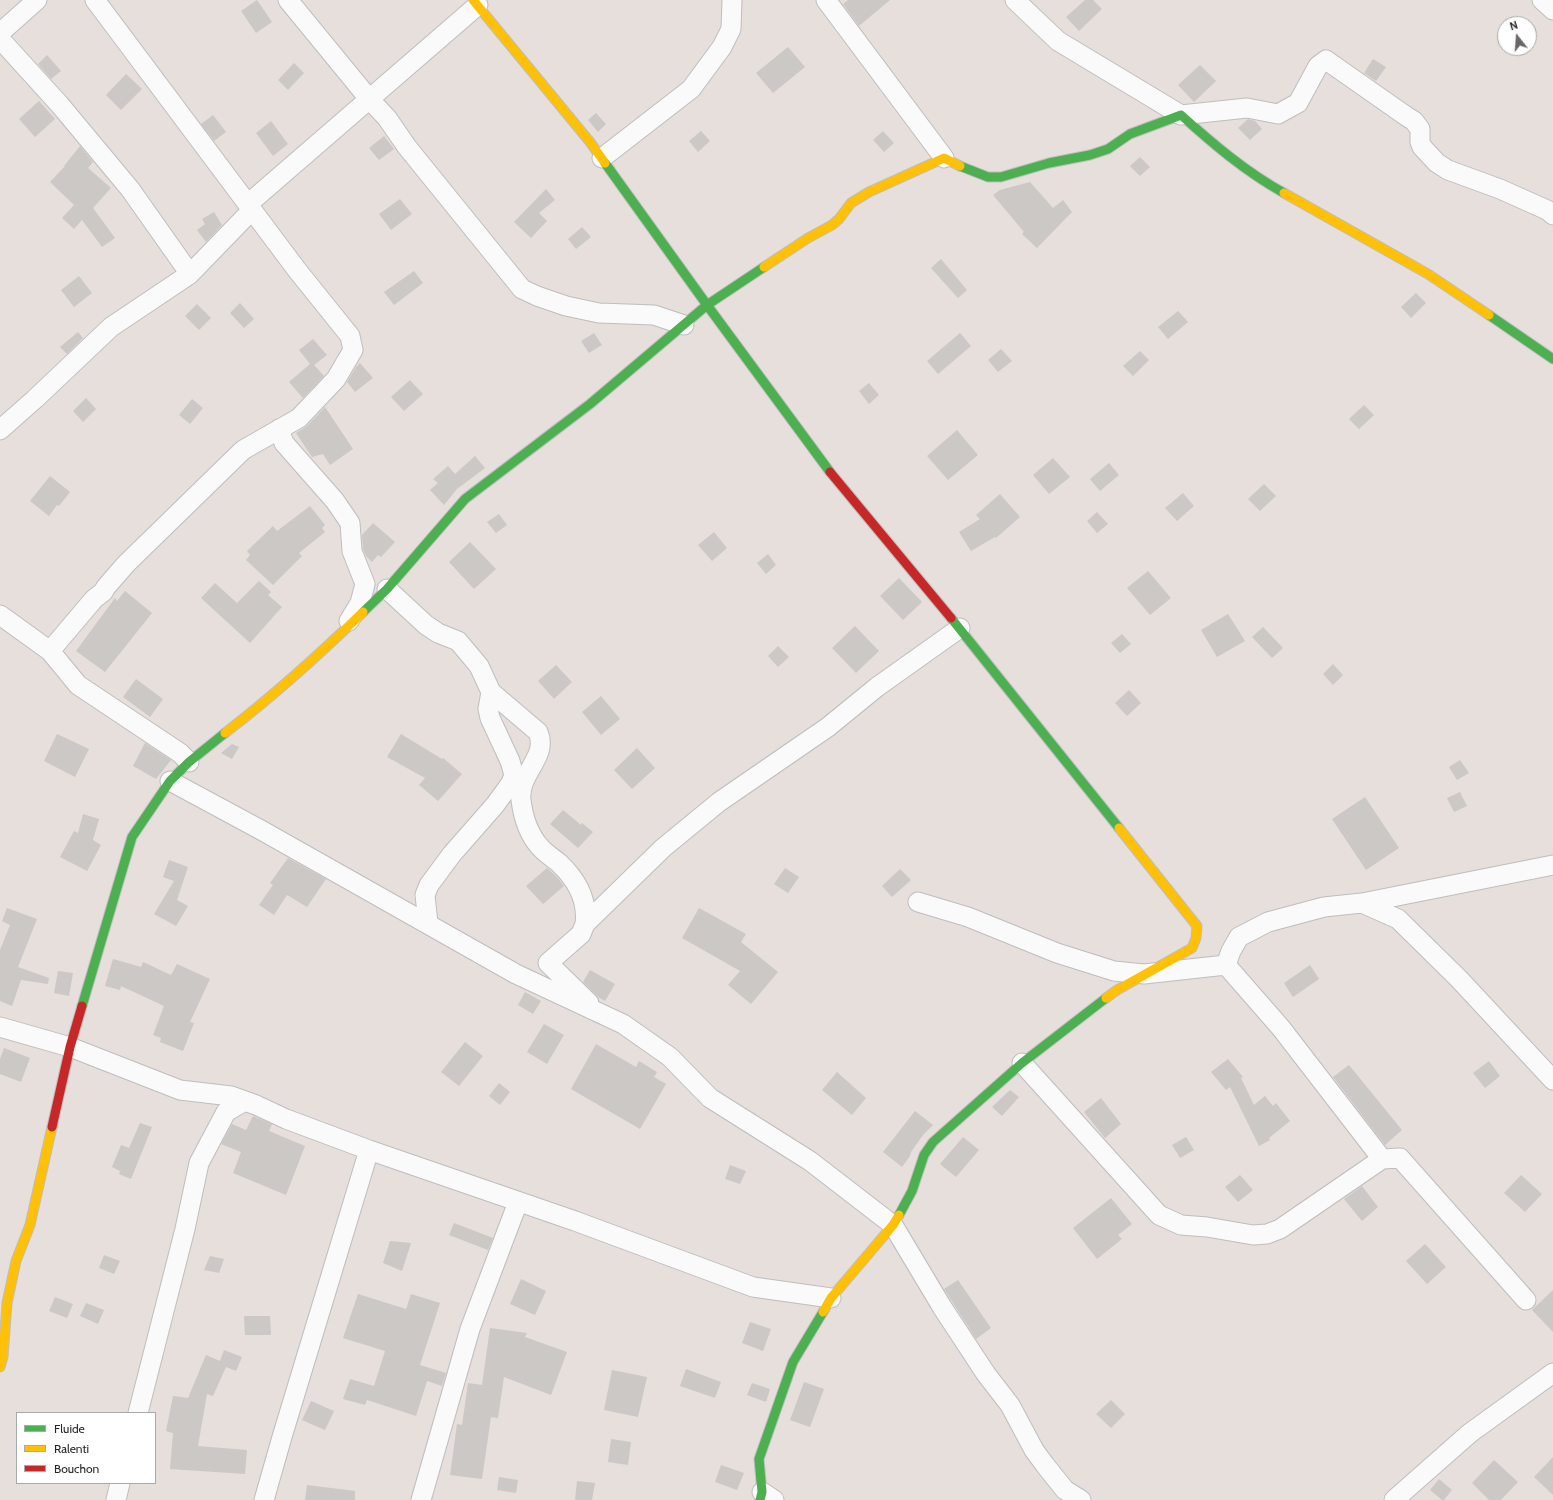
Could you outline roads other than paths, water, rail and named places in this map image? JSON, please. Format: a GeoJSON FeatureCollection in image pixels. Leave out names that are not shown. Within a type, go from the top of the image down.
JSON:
{"type":"FeatureCollection","features":[{"type":"Feature","properties":{"kind":"street"},"geometry":{"type":"LineString","coordinates":[[0,33],[37,0]]}},
{"type":"Feature","properties":{"kind":"street"},"geometry":{"type":"LineString","coordinates":[[50,651],[126,564],[243,450],[299,418],[336,379],[352,350],[350,336],[297,270],[95,0]]}},
{"type":"Feature","properties":{"kind":"street"},"geometry":{"type":"LineString","coordinates":[[288,0],[370,100],[387,118],[407,148],[522,289],[528,293],[566,306],[600,314],[654,315],[684,325]]}},
{"type":"Feature","properties":{"kind":"street"},"geometry":{"type":"LineString","coordinates":[[602,158],[691,89],[722,47],[731,28],[732,0]]}},
{"type":"Feature","properties":{"kind":"street"},"geometry":{"type":"LineString","coordinates":[[826,0],[944,158],[970,172],[1001,178],[1049,164],[1090,155],[1108,149],[1130,134],[1143,128],[1181,115],[1248,108],[1278,114],[1298,103],[1318,66],[1326,60],[1414,121],[1420,129],[1420,142],[1422,147],[1437,162],[1448,170],[1500,188],[1547,210],[1553,215]]}},
{"type":"Feature","properties":{"kind":"street"},"geometry":{"type":"LineString","coordinates":[[1015,0],[1058,41],[1181,115],[1215,146],[1262,181],[1428,274],[1553,359]]}},
{"type":"Feature","properties":{"kind":"street"},"geometry":{"type":"LineString","coordinates":[[1542,0],[1553,10]]}},
{"type":"Feature","properties":{"kind":"street"},"geometry":{"type":"LineString","coordinates":[[0,430],[112,327],[190,274],[250,207],[476,3],[602,158],[707,305],[840,485],[960,628],[1197,926],[1196,938],[1192,948],[1117,990],[1084,1014],[1022,1064],[933,1142],[924,1155],[912,1191],[893,1225],[831,1298],[793,1362],[759,1459],[765,1497]]}},
{"type":"Feature","properties":{"kind":"street"},"geometry":{"type":"LineString","coordinates":[[0,39],[60,105],[130,189],[190,274]]}},
{"type":"Feature","properties":{"kind":"street"},"geometry":{"type":"LineString","coordinates":[[0,1367],[3,1357],[7,1303],[14,1268],[30,1226],[70,1048],[132,837],[170,781],[189,762],[260,706],[333,641],[387,589],[465,499],[590,404],[707,305],[808,238],[832,225],[839,219],[851,203],[893,180],[944,158]]}},
{"type":"Feature","properties":{"kind":"street"},"geometry":{"type":"LineString","coordinates":[[661,344],[662,318]]}},
{"type":"Feature","properties":{"kind":"street"},"geometry":{"type":"LineString","coordinates":[[279,429],[284,443],[335,501],[350,523],[352,551],[365,584],[356,612],[333,641]]}},
{"type":"Feature","properties":{"kind":"street"},"geometry":{"type":"LineString","coordinates":[[387,589],[426,625],[438,633],[458,641],[481,669],[491,692],[538,732],[541,745],[539,754],[523,782],[521,798],[524,815],[535,840],[541,848],[560,864],[580,890],[587,914],[586,924]]}},
{"type":"Feature","properties":{"kind":"street"},"geometry":{"type":"LineString","coordinates":[[0,615],[50,651],[78,685],[180,753],[189,762]]}},
{"type":"Feature","properties":{"kind":"street"},"geometry":{"type":"LineString","coordinates":[[598,1012],[548,963],[581,934],[586,924],[663,848],[718,802],[828,727],[877,687],[960,628]]}},
{"type":"Feature","properties":{"kind":"street"},"geometry":{"type":"LineString","coordinates":[[428,923],[425,895],[429,885],[452,854],[495,805],[511,783],[514,776],[510,761],[490,718],[488,709],[491,692]]}},
{"type":"Feature","properties":{"kind":"street"},"geometry":{"type":"LineString","coordinates":[[170,781],[428,923],[516,974],[623,1024],[670,1057],[710,1098],[810,1161],[893,1225],[942,1307],[986,1374],[1010,1405],[1034,1450],[1044,1465],[1065,1490],[1081,1500]]}},
{"type":"Feature","properties":{"kind":"street"},"geometry":{"type":"LineString","coordinates":[[1226,965],[1231,951],[1239,937],[1268,922],[1324,906],[1362,903],[1553,865]]}},
{"type":"Feature","properties":{"kind":"street"},"geometry":{"type":"LineString","coordinates":[[918,902],[968,917],[1057,953],[1114,971],[1144,974],[1226,965]]}},
{"type":"Feature","properties":{"kind":"street"},"geometry":{"type":"LineString","coordinates":[[1362,903],[1398,919],[1459,979],[1553,1080]]}},
{"type":"Feature","properties":{"kind":"street"},"geometry":{"type":"LineString","coordinates":[[1226,965],[1281,1028],[1382,1159]]}},
{"type":"Feature","properties":{"kind":"street"},"geometry":{"type":"LineString","coordinates":[[0,1027],[70,1048],[180,1090],[231,1096],[286,1120],[575,1221],[754,1287],[831,1298]]}},
{"type":"Feature","properties":{"kind":"street"},"geometry":{"type":"LineString","coordinates":[[1022,1064],[1159,1215],[1181,1225],[1208,1227],[1253,1234],[1267,1234],[1280,1230],[1382,1159],[1400,1158],[1526,1300]]}},
{"type":"Feature","properties":{"kind":"street"},"geometry":{"type":"LineString","coordinates":[[138,1412],[185,1229],[198,1163],[226,1112],[245,1101]]}},
{"type":"Feature","properties":{"kind":"street"},"geometry":{"type":"LineString","coordinates":[[264,1500],[369,1150]]}},
{"type":"Feature","properties":{"kind":"street"},"geometry":{"type":"LineString","coordinates":[[421,1500],[470,1329],[518,1202]]}},
{"type":"Feature","properties":{"kind":"street"},"geometry":{"type":"LineString","coordinates":[[1394,1500],[1470,1433],[1553,1373]]}},
{"type":"Feature","properties":{"kind":"street"},"geometry":{"type":"LineString","coordinates":[[116,1500],[120,1484]]}}]}
